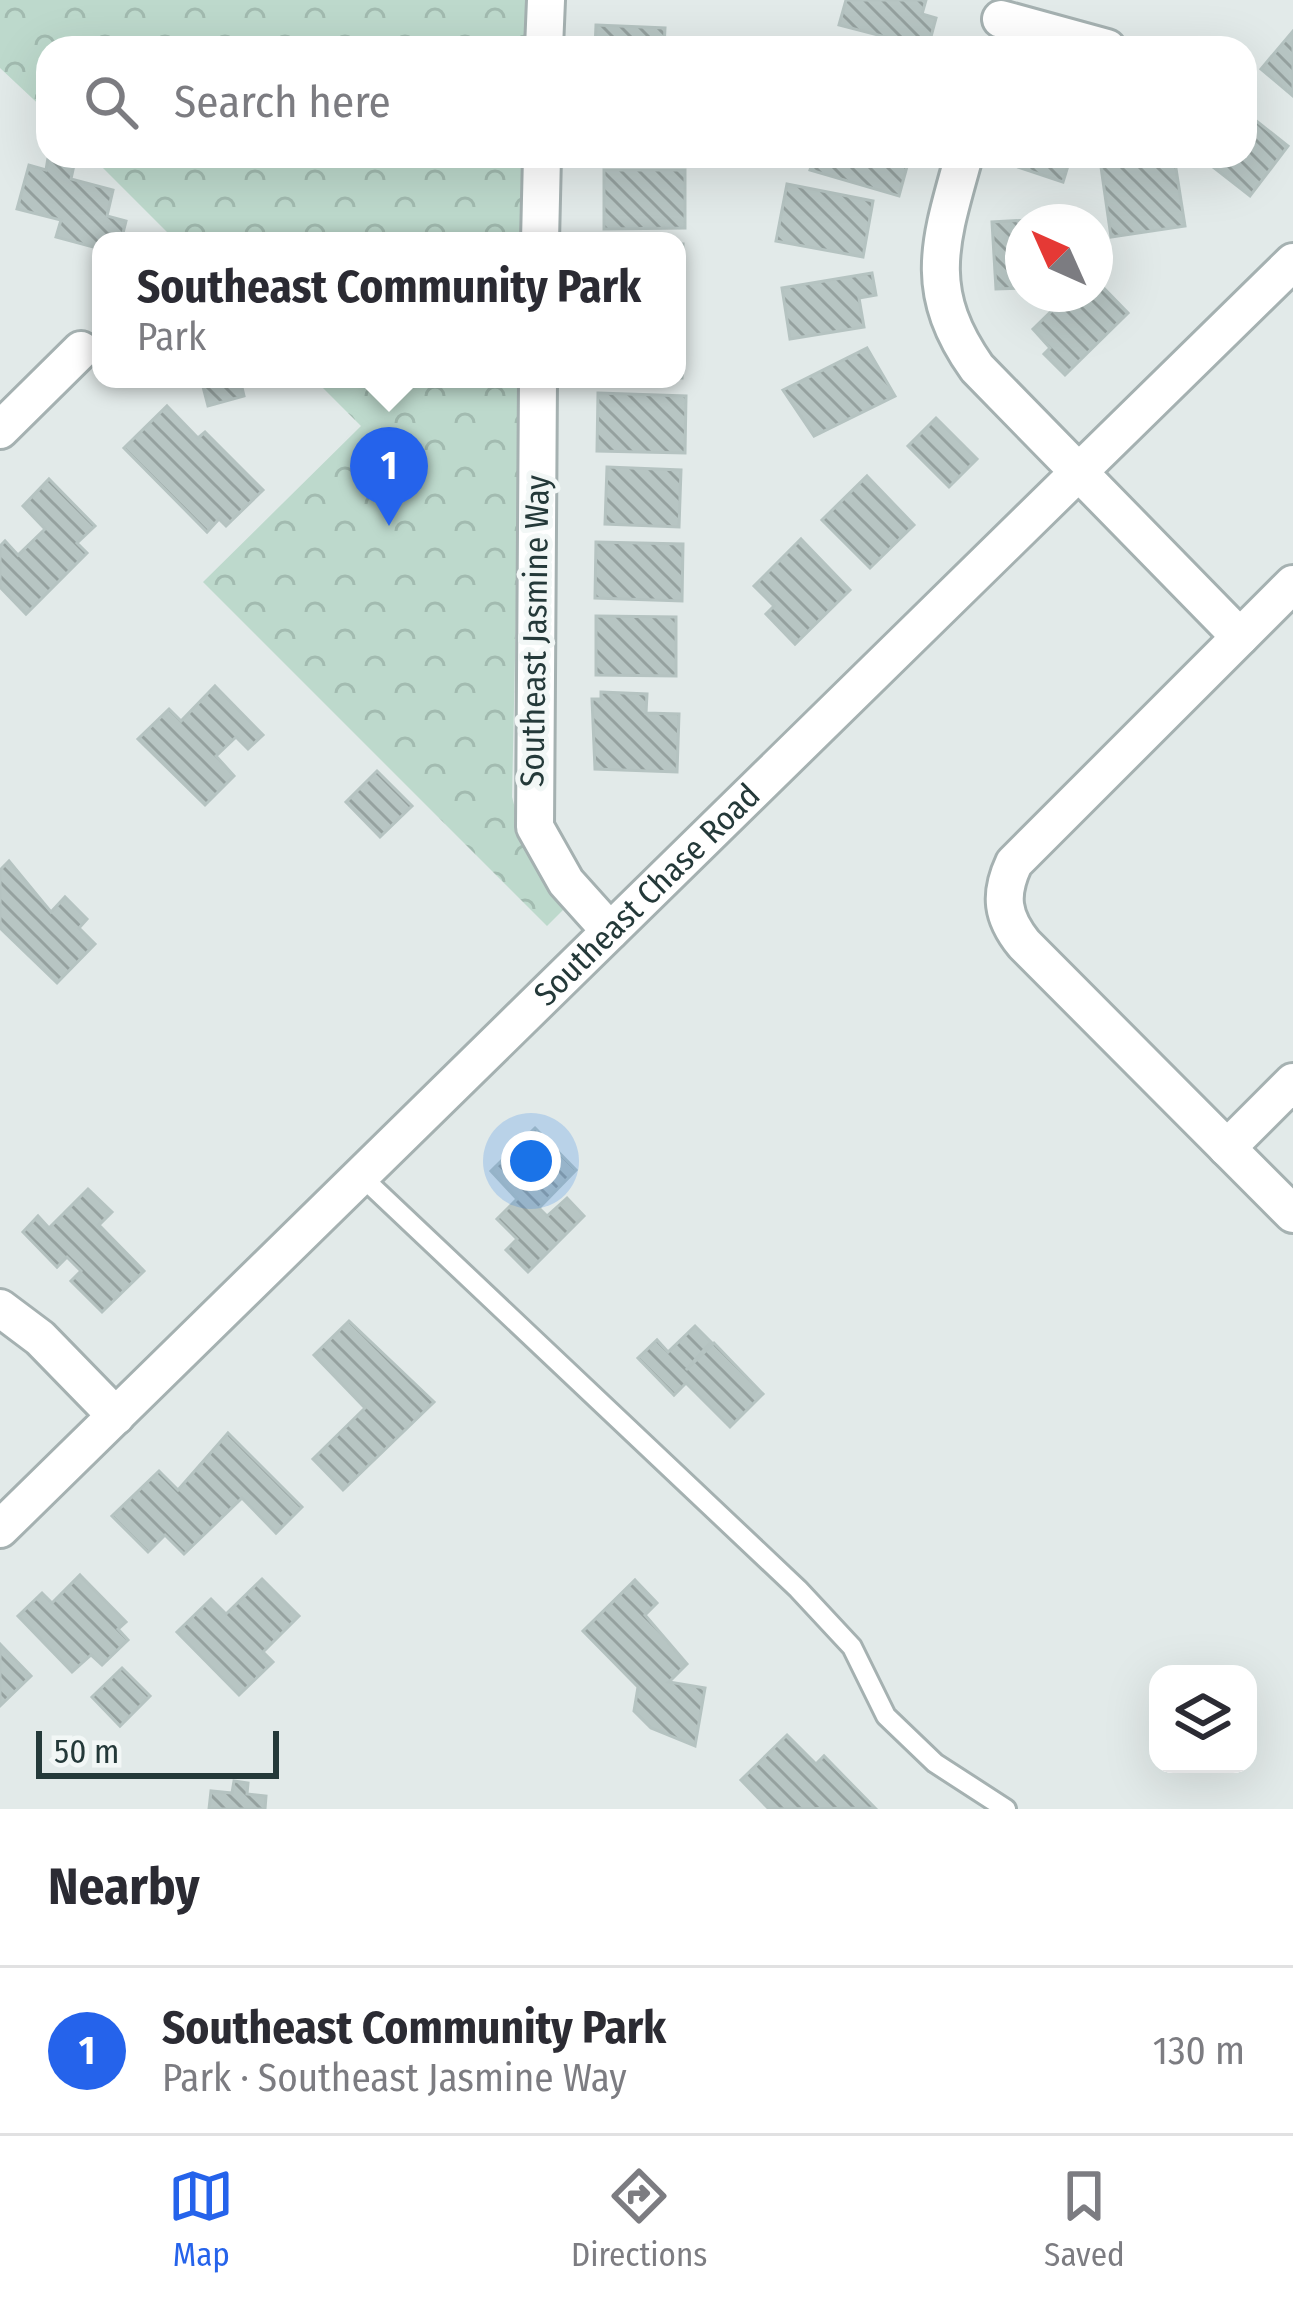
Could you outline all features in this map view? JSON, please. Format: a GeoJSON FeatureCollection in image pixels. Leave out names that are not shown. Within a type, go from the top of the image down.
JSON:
{"type":"FeatureCollection","features":[{"type":"Feature","properties":{"kind":"street"},"geometry":{"type":"LineString","coordinates":[[544,36],[546,0]]}},
{"type":"Feature","properties":{"kind":"street"},"geometry":{"type":"LineString","coordinates":[[1000,22],[1058,36]]}},
{"type":"Feature","properties":{"kind":"street"},"geometry":{"type":"LineString","coordinates":[[540,232],[542,168]]}},
{"type":"Feature","properties":{"kind":"street"},"geometry":{"type":"LineString","coordinates":[[961,168],[940,242],[943,310],[977,368],[1240,637]]}},
{"type":"Feature","properties":{"kind":"street","name":"Southeast Chase Road"},"geometry":{"type":"LineString","coordinates":[[0,1529],[1293,262]]}},
{"type":"Feature","properties":{"kind":"street"},"geometry":{"type":"LineString","coordinates":[[0,430],[81,350]]}},
{"type":"Feature","properties":{"kind":"street","name":"Southeast Jasmine Way"},"geometry":{"type":"LineString","coordinates":[[538,388],[536,827],[566,882],[610,931]]}},
{"type":"Feature","properties":{"kind":"street"},"geometry":{"type":"LineString","coordinates":[[1293,584],[1014,863],[1003,904],[1010,926],[1024,944],[1293,1214]]}},
{"type":"Feature","properties":{"kind":"street"},"geometry":{"type":"LineString","coordinates":[[1227,1148],[1293,1082]]}},
{"type":"Feature","properties":{"kind":"street"},"geometry":{"type":"LineString","coordinates":[[0,1307],[40,1338],[116,1416]]}},
{"type":"Feature","properties":{"kind":"lane"},"geometry":{"type":"LineString","coordinates":[[361,1176],[798,1589],[852,1647],[886,1716],[935,1763],[1006,1809]]}},
{"type":"Feature","properties":{"kind":"green space"},"geometry":{"type":"Polygon","coordinates":[[[0,0],[529,0],[528,36],[36,36],[36,102],[0,68],[0,0]]]}},
{"type":"Feature","properties":{"kind":"green space"},"geometry":{"type":"Polygon","coordinates":[[[103,168],[526,168],[524,232],[167,232],[103,168]]]}},
{"type":"Feature","properties":{"kind":"green space"},"geometry":{"type":"Polygon","coordinates":[[[323,388],[521,388],[512,797],[524,842],[567,906],[547,926],[203,582],[361,426],[323,388]]]}},
{"type":"Feature","properties":{"kind":"building"},"geometry":{"type":"Polygon","coordinates":[[[846,0],[926,0],[922,14],[936,18],[931,36],[882,36],[839,25],[846,0]]]}},
{"type":"Feature","properties":{"kind":"building"},"geometry":{"type":"Polygon","coordinates":[[[596,25],[665,28],[665,36],[596,36],[596,25]]]}},
{"type":"Feature","properties":{"kind":"building"},"geometry":{"type":"Polygon","coordinates":[[[1293,31],[1293,96],[1261,69],[1293,31]]]}},
{"type":"Feature","properties":{"kind":"building"},"geometry":{"type":"Polygon","coordinates":[[[1257,121],[1288,146],[1250,196],[1214,168],[1257,168],[1257,121]]]}},
{"type":"Feature","properties":{"kind":"building"},"geometry":{"type":"Polygon","coordinates":[[[29,165],[46,170],[73,168],[71,179],[113,190],[107,216],[126,221],[123,232],[92,232],[92,247],[56,237],[61,220],[17,209],[29,165]]]}},
{"type":"Feature","properties":{"kind":"building"},"geometry":{"type":"Polygon","coordinates":[[[811,168],[907,168],[899,196],[811,168]]]}},
{"type":"Feature","properties":{"kind":"building"},"geometry":{"type":"Polygon","coordinates":[[[1021,168],[1067,168],[1063,182],[1021,168]]]}},
{"type":"Feature","properties":{"kind":"building"},"geometry":{"type":"Polygon","coordinates":[[[1101,168],[1176,168],[1185,226],[1113,237],[1113,204],[1106,204],[1101,168]]]}},
{"type":"Feature","properties":{"kind":"building"},"geometry":{"type":"Polygon","coordinates":[[[604,170],[685,170],[685,228],[604,229],[604,170]]]}},
{"type":"Feature","properties":{"kind":"building"},"geometry":{"type":"Polygon","coordinates":[[[787,184],[873,201],[863,257],[776,241],[787,184]]]}},
{"type":"Feature","properties":{"kind":"building"},"geometry":{"type":"Polygon","coordinates":[[[1005,221],[1005,289],[996,289],[992,222],[1005,221]]]}},
{"type":"Feature","properties":{"kind":"building"},"geometry":{"type":"Polygon","coordinates":[[[872,273],[876,295],[859,298],[864,327],[790,339],[782,288],[872,273]]]}},
{"type":"Feature","properties":{"kind":"building"},"geometry":{"type":"Polygon","coordinates":[[[1113,298],[1128,313],[1065,375],[1044,354],[1050,348],[1033,329],[1050,312],[1113,312],[1113,298]]]}},
{"type":"Feature","properties":{"kind":"building"},"geometry":{"type":"Polygon","coordinates":[[[867,348],[895,396],[814,436],[783,390],[867,348]]]}},
{"type":"Feature","properties":{"kind":"building"},"geometry":{"type":"Polygon","coordinates":[[[203,388],[242,388],[244,396],[208,406],[203,388]]]}},
{"type":"Feature","properties":{"kind":"building"},"geometry":{"type":"Polygon","coordinates":[[[598,393],[686,396],[685,453],[597,451],[598,393]]]}},
{"type":"Feature","properties":{"kind":"building"},"geometry":{"type":"Polygon","coordinates":[[[167,406],[198,438],[205,432],[263,490],[226,526],[219,519],[207,532],[124,448],[167,406]]]}},
{"type":"Feature","properties":{"kind":"building"},"geometry":{"type":"Polygon","coordinates":[[[936,418],[977,459],[949,487],[908,446],[936,418]]]}},
{"type":"Feature","properties":{"kind":"building"},"geometry":{"type":"Polygon","coordinates":[[[607,467],[681,470],[679,527],[605,524],[607,467]]]}},
{"type":"Feature","properties":{"kind":"building"},"geometry":{"type":"Polygon","coordinates":[[[867,476],[914,525],[870,568],[822,520],[867,476]]]}},
{"type":"Feature","properties":{"kind":"building"},"geometry":{"type":"Polygon","coordinates":[[[49,479],[95,526],[77,543],[87,553],[26,614],[0,587],[0,546],[5,541],[18,555],[45,529],[23,506],[49,479]]]}},
{"type":"Feature","properties":{"kind":"building"},"geometry":{"type":"Polygon","coordinates":[[[801,539],[850,590],[795,644],[766,614],[774,606],[754,586],[801,539]]]}},
{"type":"Feature","properties":{"kind":"building"},"geometry":{"type":"Polygon","coordinates":[[[596,542],[683,544],[682,601],[595,598],[596,542]]]}},
{"type":"Feature","properties":{"kind":"building"},"geometry":{"type":"Polygon","coordinates":[[[596,616],[676,617],[676,676],[596,675],[596,616]]]}},
{"type":"Feature","properties":{"kind":"building"},"geometry":{"type":"Polygon","coordinates":[[[215,686],[263,735],[248,749],[236,737],[216,756],[234,776],[205,805],[138,739],[169,709],[181,721],[215,686]]]}},
{"type":"Feature","properties":{"kind":"building"},"geometry":{"type":"Polygon","coordinates":[[[601,692],[647,694],[646,713],[679,714],[677,772],[595,769],[592,699],[601,699],[601,692]]]}},
{"type":"Feature","properties":{"kind":"building"},"geometry":{"type":"Polygon","coordinates":[[[377,771],[412,806],[380,837],[346,802],[377,771]]]}},
{"type":"Feature","properties":{"kind":"building"},"geometry":{"type":"Polygon","coordinates":[[[9,861],[51,912],[65,897],[87,919],[79,928],[95,944],[57,983],[0,928],[0,870],[9,861]]]}},
{"type":"Feature","properties":{"kind":"building"},"geometry":{"type":"Polygon","coordinates":[[[535,1128],[576,1170],[539,1208],[547,1216],[567,1198],[584,1216],[528,1272],[506,1250],[517,1239],[497,1219],[517,1199],[491,1171],[535,1128]]]}},
{"type":"Feature","properties":{"kind":"building"},"geometry":{"type":"Polygon","coordinates":[[[88,1189],[112,1212],[99,1225],[144,1271],[102,1312],[71,1281],[81,1271],[67,1257],[57,1267],[23,1232],[38,1216],[49,1228],[88,1189]]]}},
{"type":"Feature","properties":{"kind":"building"},"geometry":{"type":"Polygon","coordinates":[[[349,1321],[434,1402],[343,1490],[313,1459],[365,1408],[314,1355],[349,1321]]]}},
{"type":"Feature","properties":{"kind":"building"},"geometry":{"type":"Polygon","coordinates":[[[695,1326],[711,1342],[686,1370],[714,1343],[763,1394],[730,1427],[686,1383],[674,1395],[638,1358],[657,1340],[668,1352],[695,1326]]]}},
{"type":"Feature","properties":{"kind":"building"},"geometry":{"type":"Polygon","coordinates":[[[228,1433],[302,1507],[276,1533],[242,1498],[184,1554],[165,1535],[148,1552],[112,1516],[159,1471],[178,1490],[228,1433]]]}},
{"type":"Feature","properties":{"kind":"building"},"geometry":{"type":"Polygon","coordinates":[[[80,1575],[126,1622],[118,1629],[128,1640],[102,1665],[91,1655],[72,1672],[18,1616],[42,1593],[52,1603],[80,1575]]]}},
{"type":"Feature","properties":{"kind":"building"},"geometry":{"type":"Polygon","coordinates":[[[262,1579],[299,1616],[263,1652],[273,1662],[239,1695],[177,1632],[211,1599],[226,1614],[262,1579]]]}},
{"type":"Feature","properties":{"kind":"building"},"geometry":{"type":"Polygon","coordinates":[[[635,1580],[657,1603],[645,1615],[687,1664],[669,1682],[705,1688],[695,1746],[651,1728],[634,1711],[638,1687],[583,1631],[635,1580]]]}},
{"type":"Feature","properties":{"kind":"building"},"geometry":{"type":"Polygon","coordinates":[[[0,1644],[31,1676],[0,1706],[0,1644]]]}},
{"type":"Feature","properties":{"kind":"building"},"geometry":{"type":"Polygon","coordinates":[[[122,1668],[150,1696],[120,1726],[92,1697],[122,1668]]]}},
{"type":"Feature","properties":{"kind":"building"},"geometry":{"type":"Polygon","coordinates":[[[787,1735],[816,1764],[824,1756],[875,1808],[769,1809],[741,1780],[787,1735]]]}},
{"type":"Feature","properties":{"kind":"building"},"geometry":{"type":"Polygon","coordinates":[[[234,1781],[248,1783],[247,1794],[266,1796],[265,1809],[209,1809],[211,1791],[232,1793],[234,1781]]]}},
{"type":"Feature","properties":{"kind":"place","name":"Southeast Community Park"},"geometry":{"type":"Point","coordinates":[389,526]}}]}
